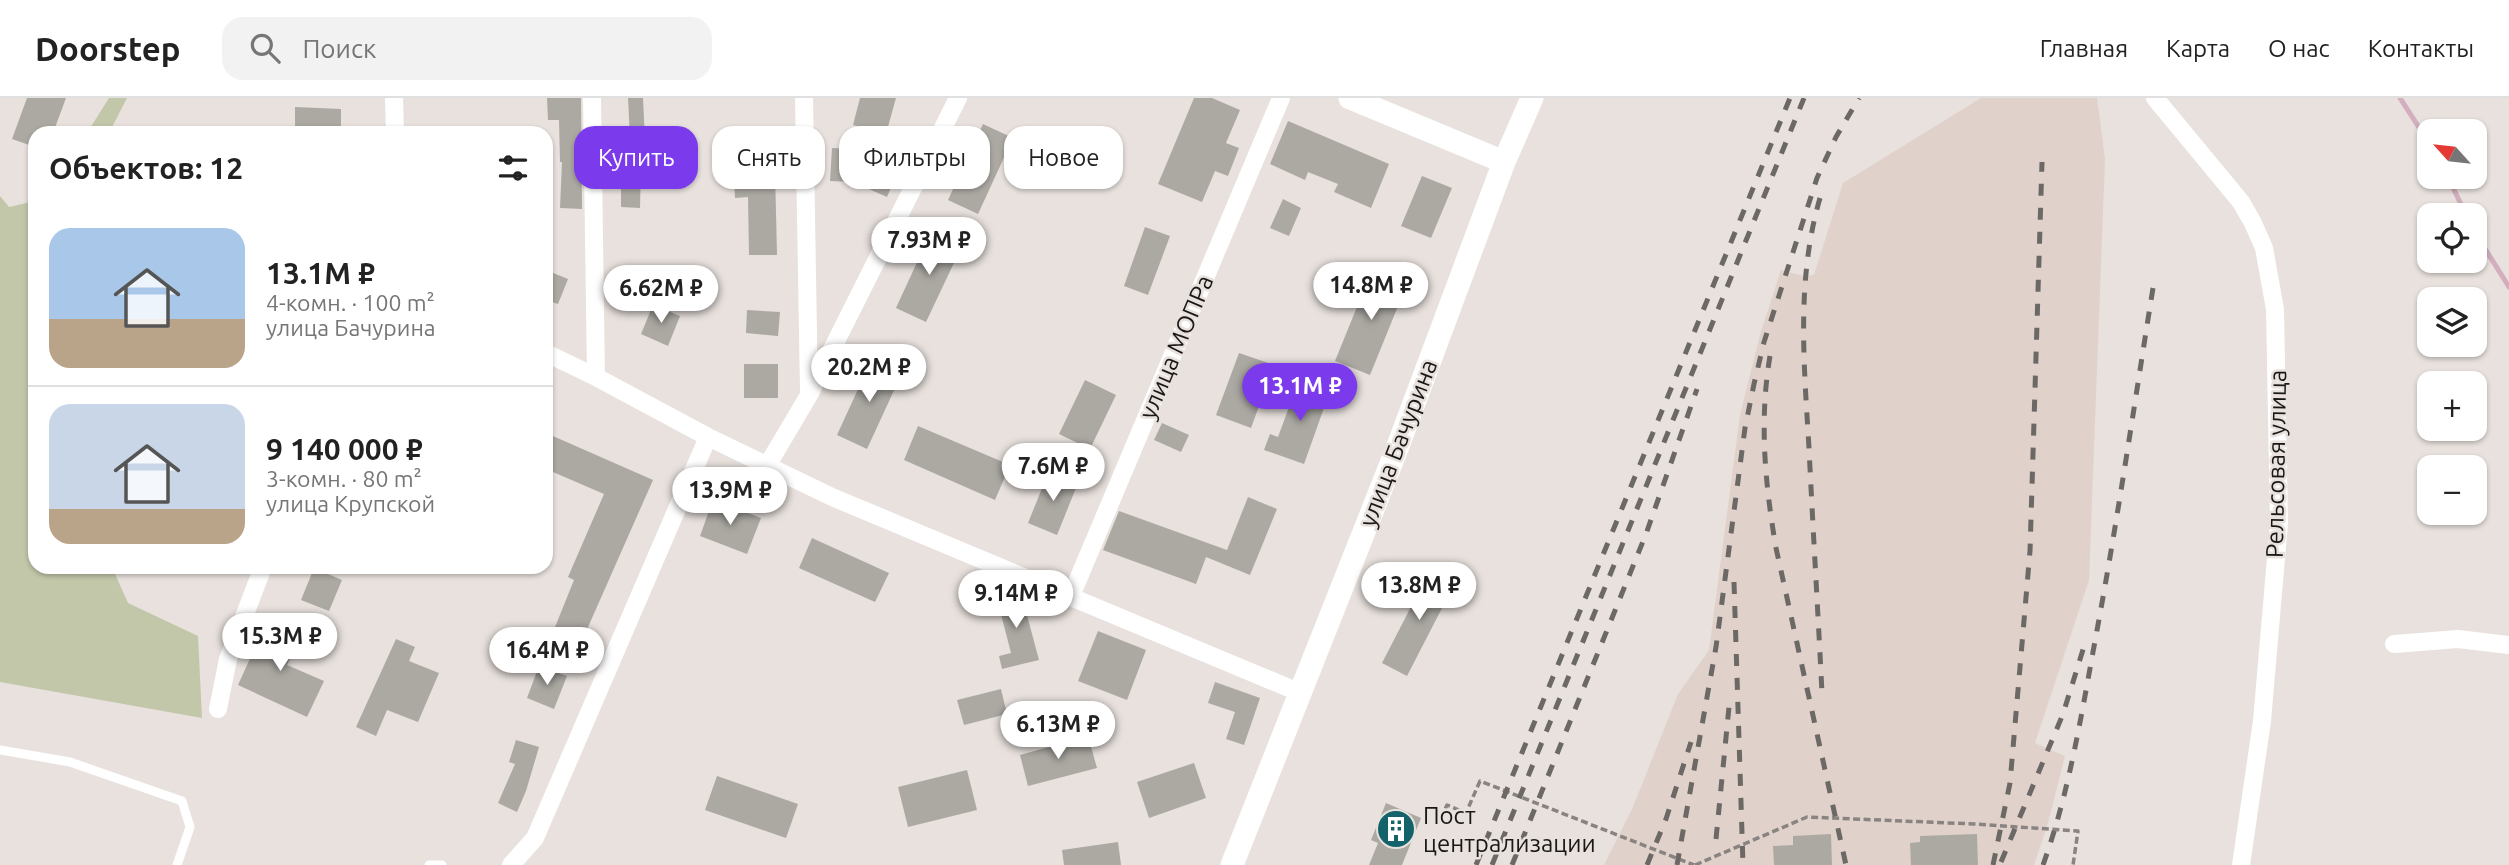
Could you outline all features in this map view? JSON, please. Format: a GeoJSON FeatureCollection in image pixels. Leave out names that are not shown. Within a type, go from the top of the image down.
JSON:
{"type":"FeatureCollection","features":[{"type":"Feature","properties":{"kind":"street"},"geometry":{"type":"LineString","coordinates":[[394,98],[395,126]]}},
{"type":"Feature","properties":{"kind":"street"},"geometry":{"type":"LineString","coordinates":[[593,98],[596,377]]}},
{"type":"Feature","properties":{"kind":"street"},"geometry":{"type":"LineString","coordinates":[[804,98],[809,395]]}},
{"type":"Feature","properties":{"kind":"street"},"geometry":{"type":"LineString","coordinates":[[767,466],[809,395],[958,98]]}},
{"type":"Feature","properties":{"kind":"street","name":"улица МОПРа"},"geometry":{"type":"LineString","coordinates":[[1071,596],[1281,98]]}},
{"type":"Feature","properties":{"kind":"street"},"geometry":{"type":"LineString","coordinates":[[1350,98],[1504,162]]}},
{"type":"Feature","properties":{"kind":"street","name":"улица Бачурина"},"geometry":{"type":"LineString","coordinates":[[1232,865],[1398,446],[1504,162],[1532,98]]}},
{"type":"Feature","properties":{"kind":"street","name":"Рельсовая улица"},"geometry":{"type":"LineString","coordinates":[[2155,98],[2241,202],[2253,223],[2263,248],[2275,309],[2279,523],[2260,732],[2241,865]]}},
{"type":"Feature","properties":{"kind":"street"},"geometry":{"type":"LineString","coordinates":[[553,356],[708,438],[831,498],[1301,693]]}},
{"type":"Feature","properties":{"kind":"street"},"geometry":{"type":"LineString","coordinates":[[511,865],[535,838],[708,438]]}},
{"type":"Feature","properties":{"kind":"street"},"geometry":{"type":"LineString","coordinates":[[218,709],[228,659],[260,574]]}},
{"type":"Feature","properties":{"kind":"street"},"geometry":{"type":"LineString","coordinates":[[2394,644],[2458,639],[2509,645]]}},
{"type":"Feature","properties":{"kind":"lane"},"geometry":{"type":"LineString","coordinates":[[0,750],[71,762],[183,801],[190,827],[177,865]]}},
{"type":"Feature","properties":{"kind":"lane"},"geometry":{"type":"LineString","coordinates":[[429,865],[442,865]]}},
{"type":"Feature","properties":{"kind":"path"},"geometry":{"type":"LineString","coordinates":[[1441,818],[1447,805],[1466,813],[1480,781],[1694,865],[1807,817],[2078,831],[2073,865]]}},
{"type":"Feature","properties":{"kind":"shaded area"},"geometry":{"type":"Polygon","coordinates":[[[1981,98],[2097,98],[2105,159],[2089,580],[2035,743],[2065,756],[2034,865],[1604,865],[1633,807],[1678,694],[1709,650],[1740,415],[1760,335],[1781,270],[1804,276],[1814,275],[1843,183],[1981,98]]]}},
{"type":"Feature","properties":{"kind":"green space"},"geometry":{"type":"Polygon","coordinates":[[[109,98],[127,98],[113,126],[91,126],[109,98]]]}},
{"type":"Feature","properties":{"kind":"green space"},"geometry":{"type":"Polygon","coordinates":[[[0,196],[9,207],[28,203],[28,574],[115,574],[128,603],[198,636],[202,718],[0,682],[0,196]]]}},
{"type":"Feature","properties":{"kind":"building"},"geometry":{"type":"Polygon","coordinates":[[[27,98],[66,98],[56,126],[28,126],[28,145],[12,139],[27,98]]]}},
{"type":"Feature","properties":{"kind":"building"},"geometry":{"type":"Polygon","coordinates":[[[547,98],[581,98],[581,126],[574,126],[574,189],[582,189],[582,209],[560,208],[562,162],[559,120],[548,120],[547,98]]]}},
{"type":"Feature","properties":{"kind":"building"},"geometry":{"type":"Polygon","coordinates":[[[628,98],[643,98],[644,126],[629,126],[628,98]]]}},
{"type":"Feature","properties":{"kind":"building"},"geometry":{"type":"Polygon","coordinates":[[[860,98],[896,98],[888,126],[853,125],[860,98]]]}},
{"type":"Feature","properties":{"kind":"building"},"geometry":{"type":"Polygon","coordinates":[[[1194,98],[1212,98],[1240,110],[1226,143],[1239,148],[1228,176],[1215,171],[1202,202],[1158,184],[1194,98]]]}},
{"type":"Feature","properties":{"kind":"building"},"geometry":{"type":"Polygon","coordinates":[[[295,107],[341,109],[341,126],[295,126],[295,107]]]}},
{"type":"Feature","properties":{"kind":"building"},"geometry":{"type":"Polygon","coordinates":[[[1288,121],[1389,164],[1371,208],[1334,192],[1338,184],[1308,172],[1305,180],[1270,164],[1288,121]]]}},
{"type":"Feature","properties":{"kind":"building"},"geometry":{"type":"Polygon","coordinates":[[[990,127],[1004,134],[1004,158],[990,188],[990,127]]]}},
{"type":"Feature","properties":{"kind":"building"},"geometry":{"type":"Polygon","coordinates":[[[832,148],[839,148],[839,181],[830,181],[832,148]]]}},
{"type":"Feature","properties":{"kind":"building"},"geometry":{"type":"Polygon","coordinates":[[[1422,176],[1452,188],[1431,238],[1401,226],[1422,176]]]}},
{"type":"Feature","properties":{"kind":"building"},"geometry":{"type":"Polygon","coordinates":[[[621,189],[640,189],[640,208],[621,207],[621,189]]]}},
{"type":"Feature","properties":{"kind":"building"},"geometry":{"type":"Polygon","coordinates":[[[735,189],[775,189],[777,255],[749,255],[748,197],[735,198],[735,189]]]}},
{"type":"Feature","properties":{"kind":"building"},"geometry":{"type":"Polygon","coordinates":[[[869,189],[890,189],[887,197],[869,189]]]}},
{"type":"Feature","properties":{"kind":"building"},"geometry":{"type":"Polygon","coordinates":[[[953,189],[990,189],[978,214],[948,200],[953,189]]]}},
{"type":"Feature","properties":{"kind":"building"},"geometry":{"type":"Polygon","coordinates":[[[1283,199],[1301,208],[1289,236],[1270,228],[1283,199]]]}},
{"type":"Feature","properties":{"kind":"building"},"geometry":{"type":"Polygon","coordinates":[[[1145,227],[1170,236],[1148,295],[1124,286],[1145,227]]]}},
{"type":"Feature","properties":{"kind":"building"},"geometry":{"type":"Polygon","coordinates":[[[931,232],[962,246],[926,322],[896,308],[931,232]]]}},
{"type":"Feature","properties":{"kind":"building"},"geometry":{"type":"Polygon","coordinates":[[[1372,270],[1407,284],[1370,375],[1335,361],[1372,270]]]}},
{"type":"Feature","properties":{"kind":"building"},"geometry":{"type":"Polygon","coordinates":[[[553,273],[568,279],[558,304],[553,302],[553,273]]]}},
{"type":"Feature","properties":{"kind":"building"},"geometry":{"type":"Polygon","coordinates":[[[653,305],[680,316],[668,346],[641,334],[653,305]]]}},
{"type":"Feature","properties":{"kind":"building"},"geometry":{"type":"Polygon","coordinates":[[[747,310],[780,312],[778,336],[746,333],[747,310]]]}},
{"type":"Feature","properties":{"kind":"building"},"geometry":{"type":"Polygon","coordinates":[[[1239,353],[1274,365],[1251,428],[1216,415],[1239,353]]]}},
{"type":"Feature","properties":{"kind":"building"},"geometry":{"type":"Polygon","coordinates":[[[870,363],[881,363],[902,373],[867,449],[837,435],[870,363]]]}},
{"type":"Feature","properties":{"kind":"building"},"geometry":{"type":"Polygon","coordinates":[[[744,364],[778,364],[778,398],[744,398],[744,364]]]}},
{"type":"Feature","properties":{"kind":"building"},"geometry":{"type":"Polygon","coordinates":[[[1085,380],[1116,395],[1090,449],[1059,434],[1085,380]]]}},
{"type":"Feature","properties":{"kind":"building"},"geometry":{"type":"Polygon","coordinates":[[[1299,380],[1330,391],[1304,464],[1264,450],[1270,434],[1278,437],[1299,380]]]}},
{"type":"Feature","properties":{"kind":"building"},"geometry":{"type":"Polygon","coordinates":[[[1162,423],[1189,435],[1181,452],[1154,440],[1162,423]]]}},
{"type":"Feature","properties":{"kind":"building"},"geometry":{"type":"Polygon","coordinates":[[[918,426],[1010,465],[995,500],[904,460],[918,426]]]}},
{"type":"Feature","properties":{"kind":"building"},"geometry":{"type":"Polygon","coordinates":[[[553,436],[653,480],[581,643],[553,632],[574,580],[568,577],[604,494],[553,472],[553,436]]]}},
{"type":"Feature","properties":{"kind":"building"},"geometry":{"type":"Polygon","coordinates":[[[1049,471],[1078,483],[1057,535],[1028,523],[1049,471]]]}},
{"type":"Feature","properties":{"kind":"building"},"geometry":{"type":"Polygon","coordinates":[[[1248,497],[1277,509],[1250,575],[1206,557],[1196,584],[1103,550],[1119,511],[1227,550],[1248,497]]]}},
{"type":"Feature","properties":{"kind":"building"},"geometry":{"type":"Polygon","coordinates":[[[713,500],[761,518],[747,554],[700,536],[713,500]]]}},
{"type":"Feature","properties":{"kind":"building"},"geometry":{"type":"Polygon","coordinates":[[[812,538],[889,573],[875,602],[799,568],[812,538]]]}},
{"type":"Feature","properties":{"kind":"building"},"geometry":{"type":"Polygon","coordinates":[[[1431,568],[1456,581],[1407,676],[1382,663],[1431,568]]]}},
{"type":"Feature","properties":{"kind":"building"},"geometry":{"type":"Polygon","coordinates":[[[312,574],[328,574],[342,580],[329,611],[301,600],[312,574]]]}},
{"type":"Feature","properties":{"kind":"building"},"geometry":{"type":"Polygon","coordinates":[[[1020,589],[1039,660],[1002,669],[999,656],[1011,653],[996,595],[1020,589]]]}},
{"type":"Feature","properties":{"kind":"building"},"geometry":{"type":"Polygon","coordinates":[[[266,623],[300,637],[287,665],[324,681],[307,717],[238,685],[266,623]]]}},
{"type":"Feature","properties":{"kind":"building"},"geometry":{"type":"Polygon","coordinates":[[[1098,631],[1146,650],[1127,700],[1078,681],[1098,631]]]}},
{"type":"Feature","properties":{"kind":"building"},"geometry":{"type":"Polygon","coordinates":[[[396,639],[415,647],[409,661],[439,673],[418,722],[387,710],[376,736],[356,727],[396,639]]]}},
{"type":"Feature","properties":{"kind":"building"},"geometry":{"type":"Polygon","coordinates":[[[539,666],[567,676],[554,709],[527,698],[539,666]]]}},
{"type":"Feature","properties":{"kind":"building"},"geometry":{"type":"Polygon","coordinates":[[[1215,682],[1260,698],[1244,745],[1226,739],[1235,712],[1208,703],[1215,682]]]}},
{"type":"Feature","properties":{"kind":"building"},"geometry":{"type":"Polygon","coordinates":[[[1001,689],[1007,714],[964,725],[957,700],[1001,689]]]}},
{"type":"Feature","properties":{"kind":"building"},"geometry":{"type":"Polygon","coordinates":[[[1088,736],[1097,768],[1028,786],[1020,755],[1088,736]]]}},
{"type":"Feature","properties":{"kind":"building"},"geometry":{"type":"Polygon","coordinates":[[[516,740],[539,747],[517,812],[498,803],[515,764],[509,762],[516,740]]]}},
{"type":"Feature","properties":{"kind":"building"},"geometry":{"type":"Polygon","coordinates":[[[1194,763],[1206,798],[1149,818],[1137,782],[1194,763]]]}},
{"type":"Feature","properties":{"kind":"building"},"geometry":{"type":"Polygon","coordinates":[[[967,770],[977,810],[908,827],[898,787],[967,770]]]}},
{"type":"Feature","properties":{"kind":"building"},"geometry":{"type":"Polygon","coordinates":[[[717,776],[798,804],[786,838],[705,810],[717,776]]]}},
{"type":"Feature","properties":{"kind":"building","name":"Пост централизации"},"geometry":{"type":"Polygon","coordinates":[[[1386,803],[1421,818],[1402,865],[1369,865],[1378,843],[1371,840],[1386,803]]]}},
{"type":"Feature","properties":{"kind":"building"},"geometry":{"type":"Polygon","coordinates":[[[1831,834],[1832,865],[1774,865],[1773,846],[1793,845],[1793,836],[1831,834]]]}},
{"type":"Feature","properties":{"kind":"building"},"geometry":{"type":"Polygon","coordinates":[[[1977,834],[1978,865],[1911,865],[1910,843],[1920,842],[1920,836],[1977,834]]]}},
{"type":"Feature","properties":{"kind":"building"},"geometry":{"type":"Polygon","coordinates":[[[1118,842],[1121,865],[1064,865],[1062,850],[1118,842]]]}},
{"type":"Feature","properties":{"kind":"waterway"},"geometry":{"type":"LineString","coordinates":[[2400,98],[2417,124]]}},
{"type":"Feature","properties":{"kind":"waterway"},"geometry":{"type":"LineString","coordinates":[[2454,189],[2460,203]]}},
{"type":"Feature","properties":{"kind":"waterway"},"geometry":{"type":"LineString","coordinates":[[2487,252],[2509,287]]}},
{"type":"Feature","properties":{"kind":"railway"},"geometry":{"type":"LineString","coordinates":[[1476,865],[1790,98]]}},
{"type":"Feature","properties":{"kind":"railway"},"geometry":{"type":"LineString","coordinates":[[1492,865],[1804,98]]}},
{"type":"Feature","properties":{"kind":"railway"},"geometry":{"type":"LineString","coordinates":[[1677,865],[1716,647],[1745,428],[1754,384],[1764,342],[1817,178],[1836,137],[1859,98]]}},
{"type":"Feature","properties":{"kind":"railway"},"geometry":{"type":"LineString","coordinates":[[1993,865],[2010,783],[2030,551],[2042,162]]}},
{"type":"Feature","properties":{"kind":"railway"},"geometry":{"type":"LineString","coordinates":[[1820,198],[1807,260],[1804,322],[1822,693]]}},
{"type":"Feature","properties":{"kind":"railway"},"geometry":{"type":"LineString","coordinates":[[2043,865],[2067,783],[2079,726],[2111,553],[2153,288]]}},
{"type":"Feature","properties":{"kind":"railway"},"geometry":{"type":"LineString","coordinates":[[1770,356],[1764,428],[1772,524],[1846,865]]}},
{"type":"Feature","properties":{"kind":"railway"},"geometry":{"type":"LineString","coordinates":[[1512,865],[1646,534],[1697,389]]}},
{"type":"Feature","properties":{"kind":"railway"},"geometry":{"type":"LineString","coordinates":[[1734,582],[1743,865]]}},
{"type":"Feature","properties":{"kind":"railway"},"geometry":{"type":"LineString","coordinates":[[2001,862],[2063,714],[2086,640]]}},
{"type":"Feature","properties":{"kind":"railway"},"geometry":{"type":"LineString","coordinates":[[1716,839],[1729,707]]}},
{"type":"Feature","properties":{"kind":"railway"},"geometry":{"type":"LineString","coordinates":[[1647,865],[1666,819],[1691,742]]}},
{"type":"Feature","properties":{"kind":"place","name":"Пост централизации"},"geometry":{"type":"Point","coordinates":[1396,829]}}]}
